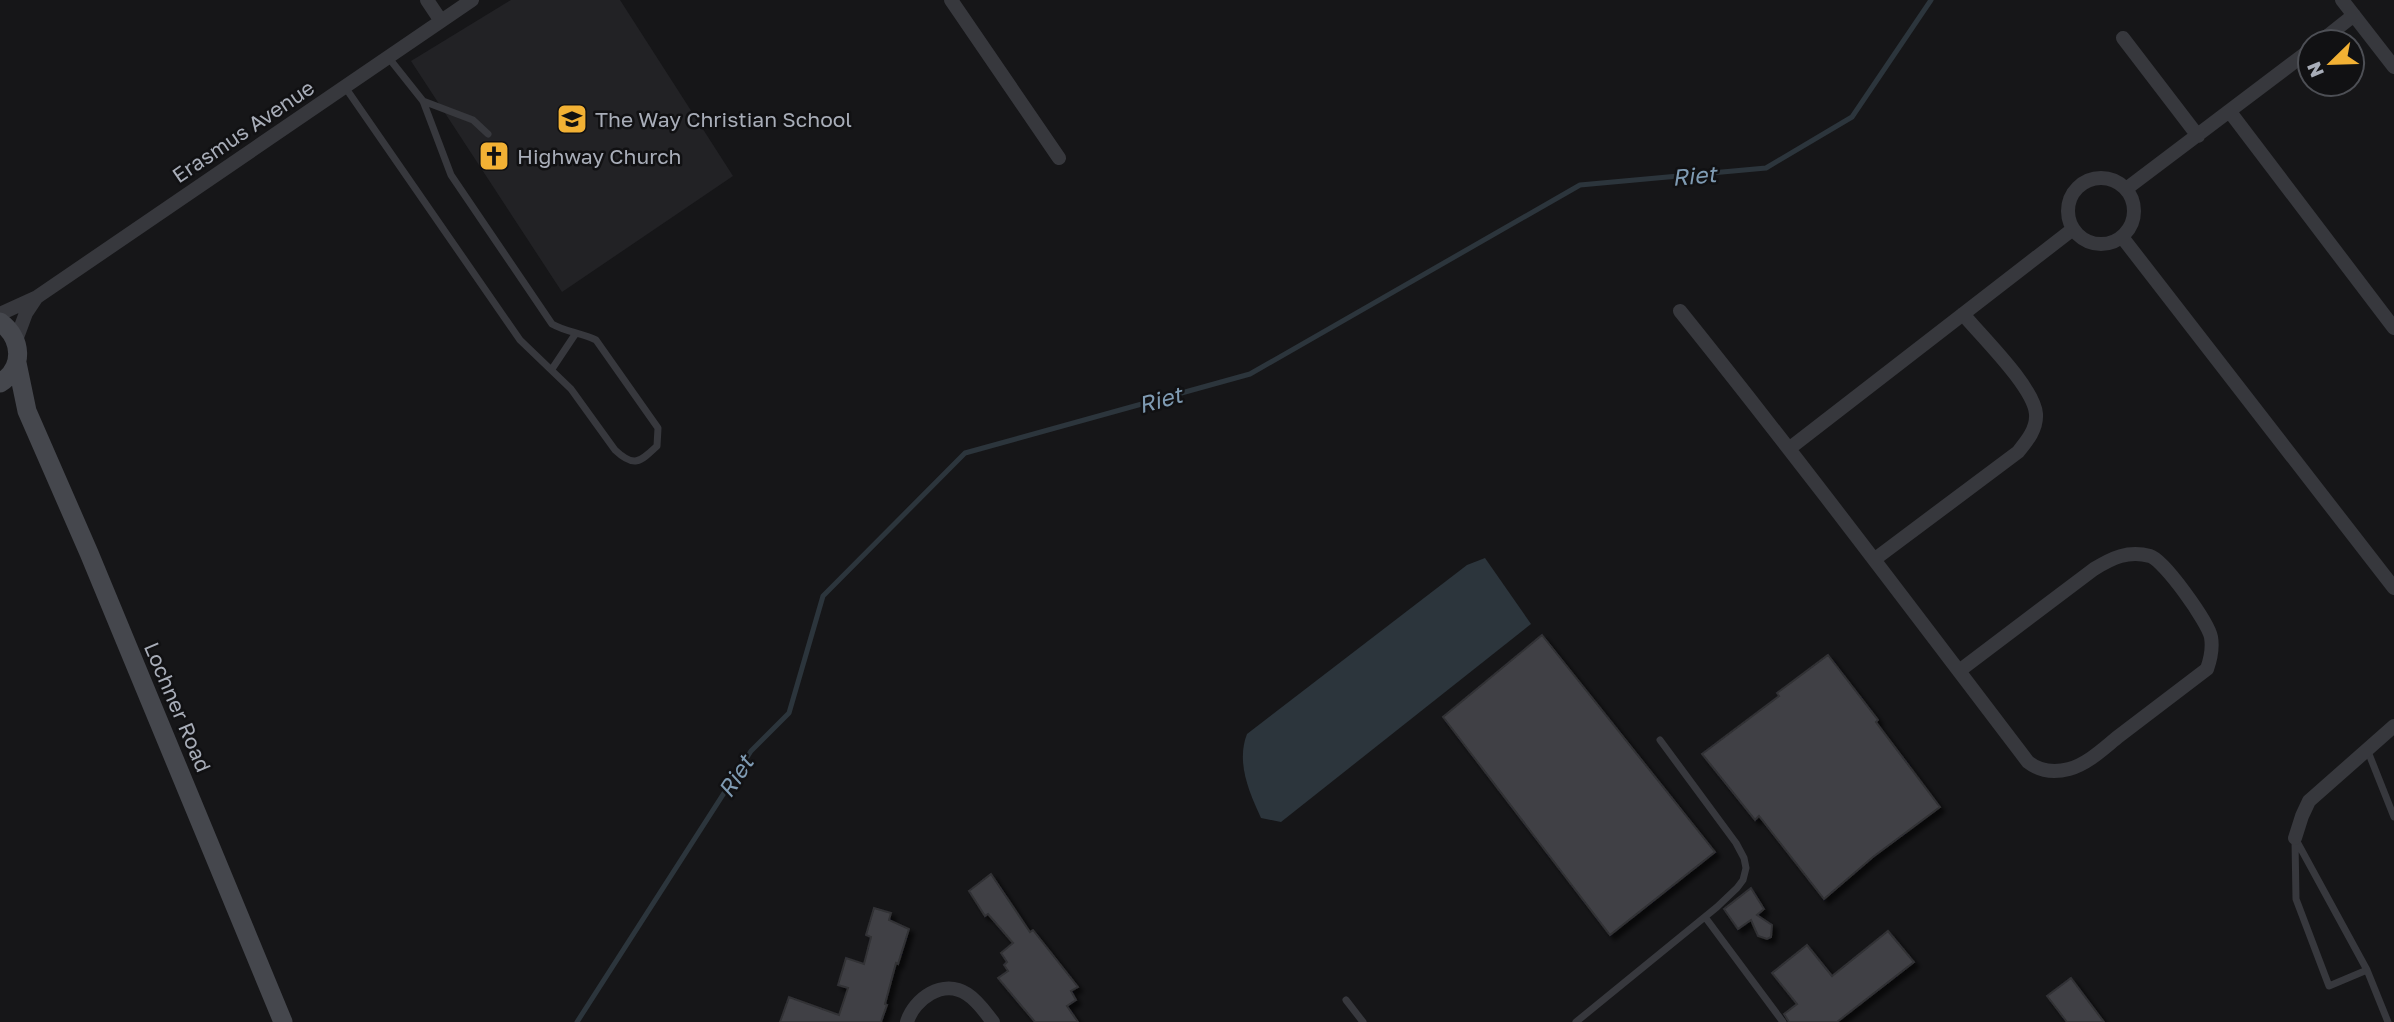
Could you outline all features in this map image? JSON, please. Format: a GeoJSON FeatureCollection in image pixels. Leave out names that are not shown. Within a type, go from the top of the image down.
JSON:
{"type":"FeatureCollection","features":[{"type":"Feature","properties":{"kind":"street"},"geometry":{"type":"LineString","coordinates":[[427,0],[442,21]]}},
{"type":"Feature","properties":{"kind":"street","name":"Erasmus Avenue"},"geometry":{"type":"LineString","coordinates":[[0,314],[37,297],[472,0]]}},
{"type":"Feature","properties":{"kind":"street"},"geometry":{"type":"LineString","coordinates":[[951,0],[1059,158]]}},
{"type":"Feature","properties":{"kind":"street"},"geometry":{"type":"LineString","coordinates":[[2342,0],[2394,67]]}},
{"type":"Feature","properties":{"kind":"street"},"geometry":{"type":"LineString","coordinates":[[2338,28],[2354,15]]}},
{"type":"Feature","properties":{"kind":"street"},"geometry":{"type":"LineString","coordinates":[[2123,38],[2198,136]]}},
{"type":"Feature","properties":{"kind":"street"},"geometry":{"type":"LineString","coordinates":[[2126,190],[2296,61]]}},
{"type":"Feature","properties":{"kind":"street"},"geometry":{"type":"LineString","coordinates":[[2230,112],[2394,328]]}},
{"type":"Feature","properties":{"kind":"street"},"geometry":{"type":"LineString","coordinates":[[2094,178],[2105,178],[2117,182],[2131,197],[2134,212],[2130,228],[2122,237],[2110,243],[2093,243],[2080,237],[2073,229],[2069,218],[2069,202],[2081,185],[2094,178]]}},
{"type":"Feature","properties":{"kind":"street"},"geometry":{"type":"LineString","coordinates":[[1790,448],[2073,229]]}},
{"type":"Feature","properties":{"kind":"street"},"geometry":{"type":"LineString","coordinates":[[2122,237],[2394,588]]}},
{"type":"Feature","properties":{"kind":"street"},"geometry":{"type":"LineString","coordinates":[[16,340],[26,313],[37,297]]}},
{"type":"Feature","properties":{"kind":"street"},"geometry":{"type":"LineString","coordinates":[[1680,311],[1790,448],[1875,559],[1959,671],[2028,762],[2037,769],[2050,772],[2070,769],[2092,757],[2207,669],[2212,656],[2211,635],[2200,614],[2158,559],[2136,554],[2117,556],[2094,569],[1959,671]]}},
{"type":"Feature","properties":{"kind":"street"},"geometry":{"type":"LineString","coordinates":[[1875,559],[2018,452],[2035,428],[2033,400],[1962,314]]}},
{"type":"Feature","properties":{"kind":"street"},"geometry":{"type":"LineString","coordinates":[[0,322],[10,330],[16,340]]}},
{"type":"Feature","properties":{"kind":"street","name":"Lochner Road"},"geometry":{"type":"LineString","coordinates":[[16,340],[17,363],[27,411],[100,579],[283,1022]]}},
{"type":"Feature","properties":{"kind":"street"},"geometry":{"type":"LineString","coordinates":[[0,383],[12,373],[17,363]]}},
{"type":"Feature","properties":{"kind":"street"},"geometry":{"type":"LineString","coordinates":[[0,390],[27,411]]}},
{"type":"Feature","properties":{"kind":"street"},"geometry":{"type":"LineString","coordinates":[[2295,838],[2309,802],[2394,726]]}},
{"type":"Feature","properties":{"kind":"street"},"geometry":{"type":"LineString","coordinates":[[906,1022],[918,1002],[927,995],[934,991],[954,989],[965,992],[975,1000],[993,1022]]}},
{"type":"Feature","properties":{"kind":"lane"},"geometry":{"type":"LineString","coordinates":[[345,87],[520,340],[572,388],[624,459],[634,462],[642,460],[657,446],[658,428],[596,340],[564,331],[552,324],[464,194],[445,161],[424,101],[388,57]]}},
{"type":"Feature","properties":{"kind":"lane"},"geometry":{"type":"LineString","coordinates":[[424,101],[473,120],[488,134]]}},
{"type":"Feature","properties":{"kind":"lane"},"geometry":{"type":"LineString","coordinates":[[552,369],[576,333]]}},
{"type":"Feature","properties":{"kind":"lane"},"geometry":{"type":"LineString","coordinates":[[1576,1022],[1705,917],[1743,880],[1746,868],[1736,842],[1660,740]]}},
{"type":"Feature","properties":{"kind":"lane"},"geometry":{"type":"LineString","coordinates":[[2367,750],[2394,817]]}},
{"type":"Feature","properties":{"kind":"lane"},"geometry":{"type":"LineString","coordinates":[[2295,838],[2296,899],[2329,986],[2367,970]]}},
{"type":"Feature","properties":{"kind":"lane"},"geometry":{"type":"LineString","coordinates":[[2295,838],[2367,970],[2388,1022]]}},
{"type":"Feature","properties":{"kind":"lane"},"geometry":{"type":"LineString","coordinates":[[1705,917],[1783,1022]]}},
{"type":"Feature","properties":{"kind":"lane"},"geometry":{"type":"LineString","coordinates":[[1346,1000],[1363,1022]]}},
{"type":"Feature","properties":{"kind":"shaded area","name":"The Way Christian School"},"geometry":{"type":"Polygon","coordinates":[[[511,0],[620,0],[733,176],[562,292],[411,61],[511,0]]]}},
{"type":"Feature","properties":{"kind":"shaded area"},"geometry":{"type":"Polygon","coordinates":[[[1485,558],[1531,624],[1281,822],[1261,818],[1248,787],[1243,766],[1247,734],[1467,565],[1485,558]]]}},
{"type":"Feature","properties":{"kind":"building"},"geometry":{"type":"Polygon","coordinates":[[[1542,635],[1715,852],[1610,935],[1443,717],[1542,635]]]}},
{"type":"Feature","properties":{"kind":"building"},"geometry":{"type":"Polygon","coordinates":[[[1828,655],[1940,807],[1873,857],[1824,899],[1759,816],[1755,820],[1702,754],[1828,655]]]}},
{"type":"Feature","properties":{"kind":"building"},"geometry":{"type":"Polygon","coordinates":[[[991,874],[1030,932],[1033,930],[1078,987],[1071,991],[1076,1000],[1067,1006],[1078,1022],[1035,1022],[998,978],[1008,971],[1004,965],[1007,962],[1001,953],[1013,943],[988,914],[985,916],[969,891],[991,874]]]}},
{"type":"Feature","properties":{"kind":"building"},"geometry":{"type":"Polygon","coordinates":[[[1751,888],[1764,909],[1757,915],[1772,925],[1771,937],[1767,939],[1758,936],[1751,920],[1738,929],[1724,909],[1751,888]]]}},
{"type":"Feature","properties":{"kind":"building"},"geometry":{"type":"Polygon","coordinates":[[[874,908],[891,913],[889,920],[909,929],[898,964],[896,963],[881,1022],[780,1022],[789,997],[839,1015],[848,988],[838,985],[846,958],[864,964],[871,937],[866,935],[874,908]]]}},
{"type":"Feature","properties":{"kind":"building"},"geometry":{"type":"Polygon","coordinates":[[[1888,931],[1914,962],[1837,1022],[1789,1022],[1784,1014],[1797,1004],[1772,973],[1807,945],[1832,976],[1888,931]]]}},
{"type":"Feature","properties":{"kind":"building"},"geometry":{"type":"Polygon","coordinates":[[[2071,978],[2104,1022],[2067,1022],[2047,996],[2071,978]]]}},
{"type":"Feature","properties":{"kind":"waterway","name":"Riet"},"geometry":{"type":"LineString","coordinates":[[577,1022],[751,751],[789,713],[823,596],[965,453],[1250,374],[1580,185],[1766,168],[1852,117],[1931,0]]}},
{"type":"Feature","properties":{"kind":"place","name":"The Way Christian School"},"geometry":{"type":"Point","coordinates":[572,119]}},
{"type":"Feature","properties":{"kind":"place","name":"Highway Church"},"geometry":{"type":"Point","coordinates":[494,156]}}]}
